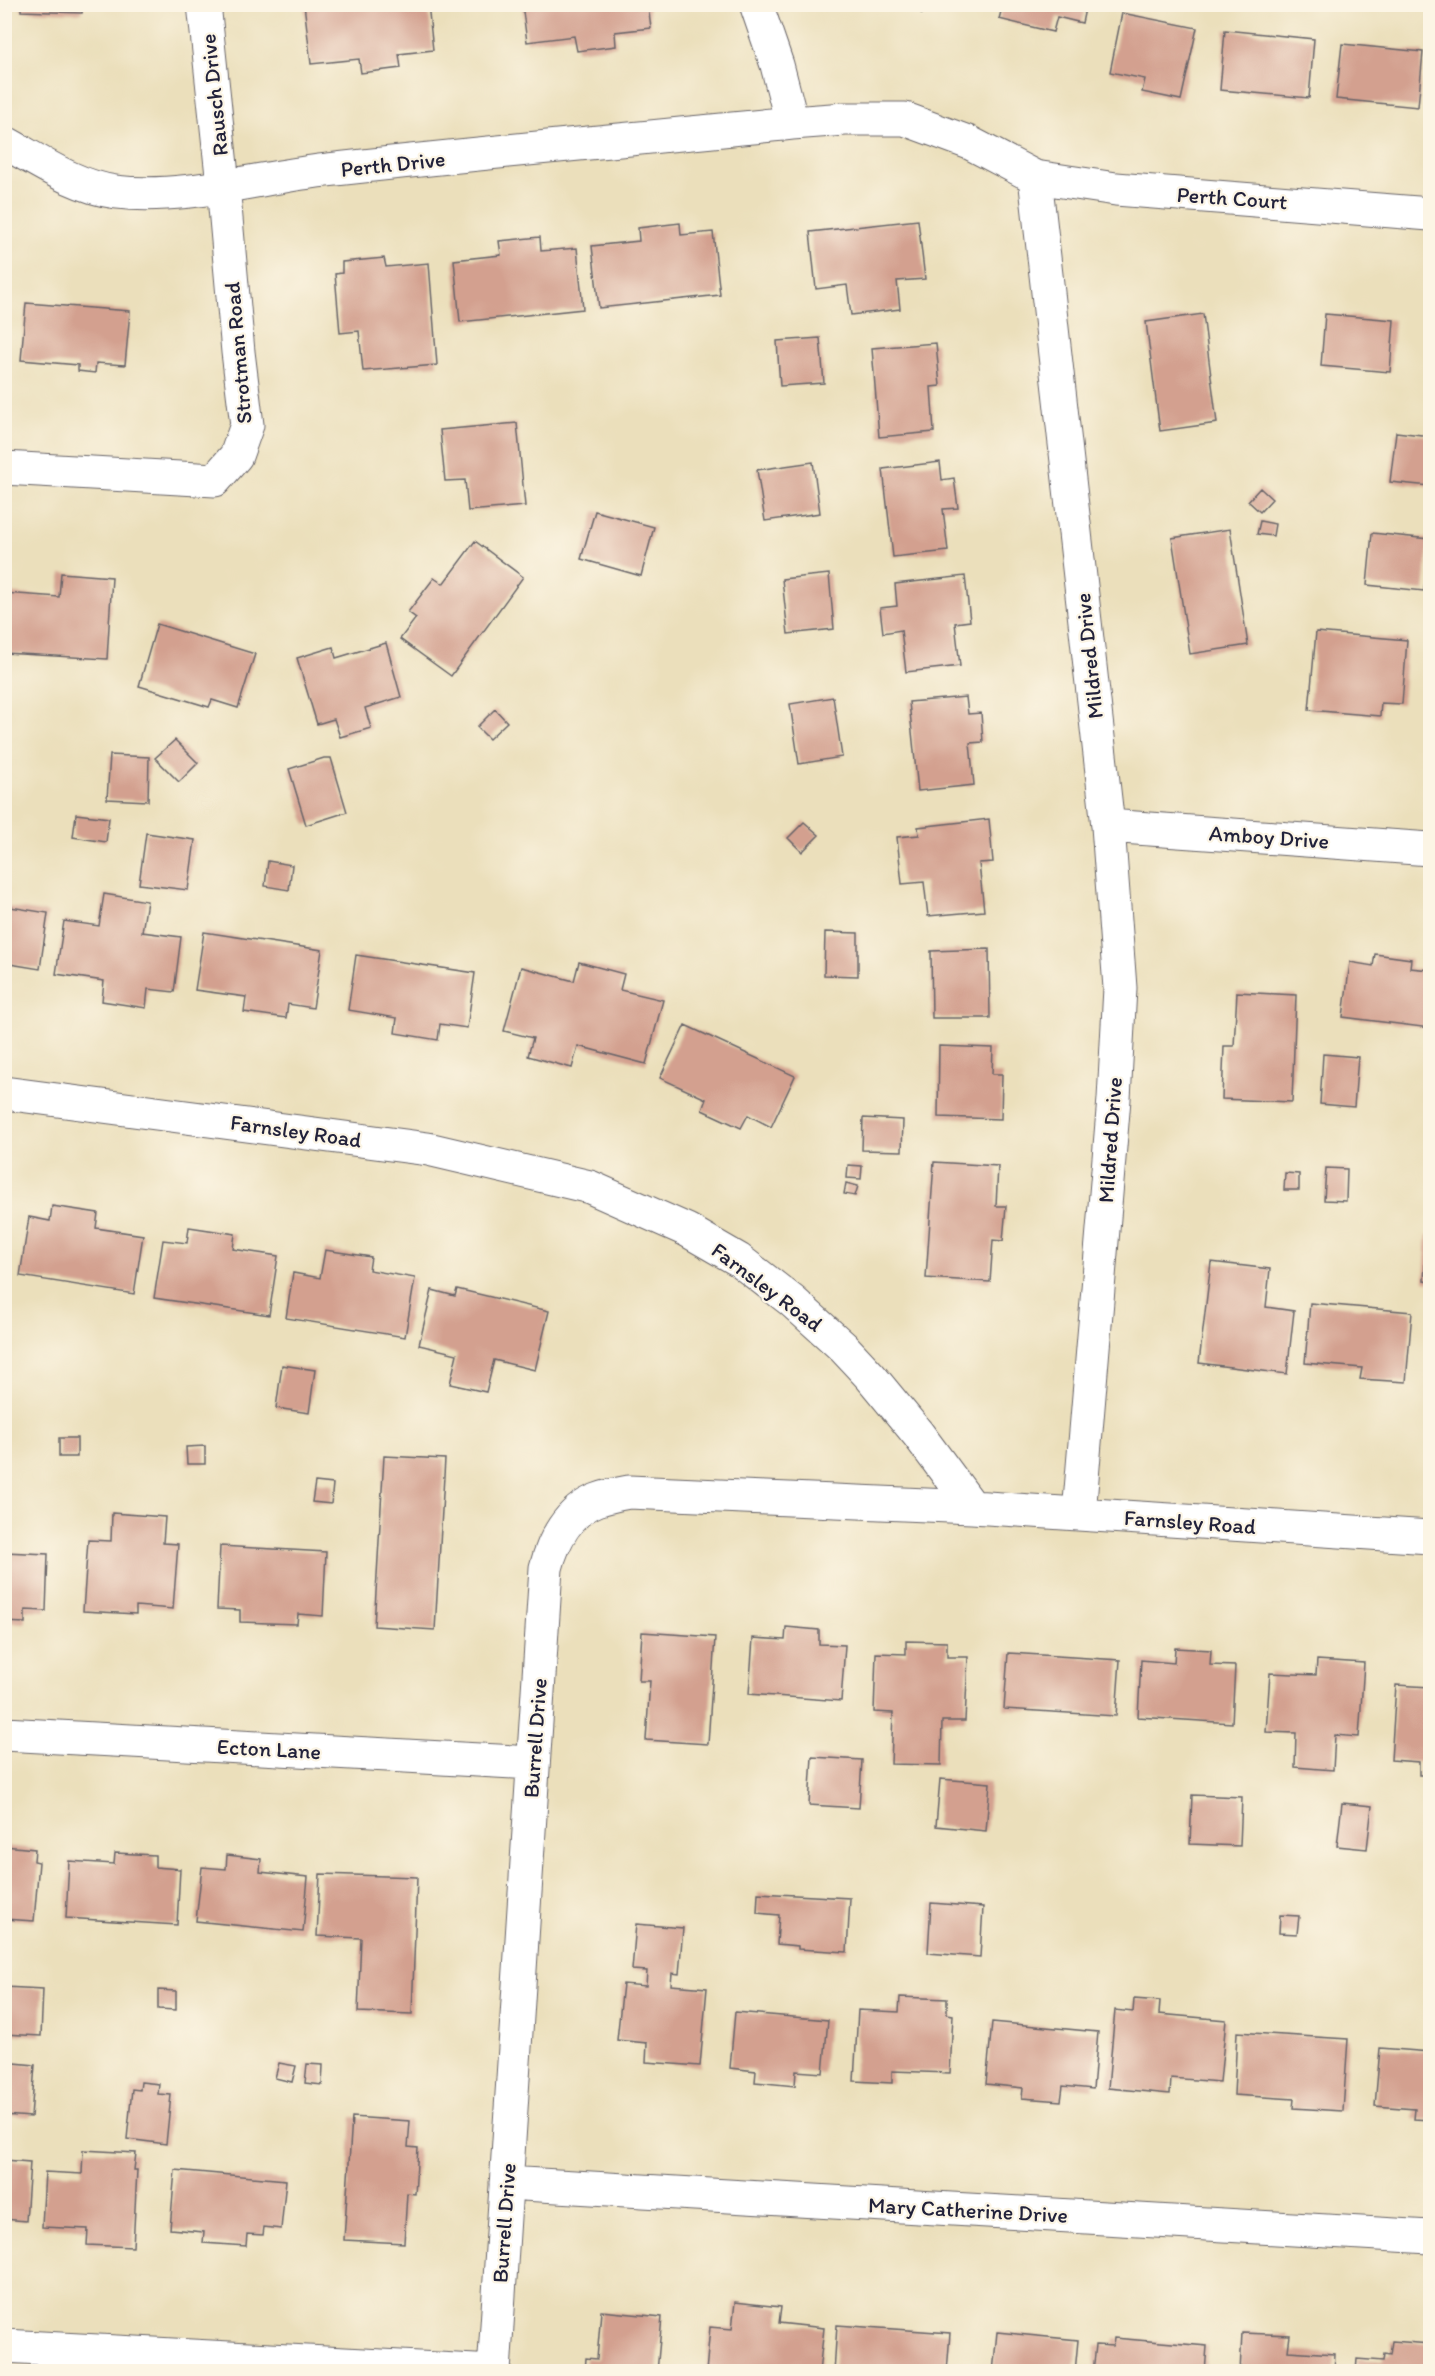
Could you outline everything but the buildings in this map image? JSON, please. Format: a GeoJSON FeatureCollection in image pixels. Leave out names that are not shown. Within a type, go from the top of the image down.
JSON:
{"type":"FeatureCollection","features":[{"type":"Feature","properties":{"kind":"street","name":"Rausch Drive"},"geometry":{"type":"LineString","coordinates":[[204,4],[224,185]]}},
{"type":"Feature","properties":{"kind":"street"},"geometry":{"type":"LineString","coordinates":[[756,4],[777,65],[792,123],[845,119],[905,119],[970,144],[1035,177]]}},
{"type":"Feature","properties":{"kind":"street","name":"Perth Drive"},"geometry":{"type":"LineString","coordinates":[[4,142],[84,184],[114,192],[156,193],[318,171],[792,123]]}},
{"type":"Feature","properties":{"kind":"street","name":"Perth Court"},"geometry":{"type":"LineString","coordinates":[[1035,177],[1116,189],[1431,214]]}},
{"type":"Feature","properties":{"kind":"street","name":"Mildred Drive"},"geometry":{"type":"LineString","coordinates":[[1035,177],[1108,826],[1120,988],[1113,1111],[1079,1514]]}},
{"type":"Feature","properties":{"kind":"street","name":"Strotman Road"},"geometry":{"type":"LineString","coordinates":[[4,468],[215,480],[236,456],[247,425],[238,352],[224,185]]}},
{"type":"Feature","properties":{"kind":"street","name":"Amboy Drive"},"geometry":{"type":"LineString","coordinates":[[1108,826],[1431,849]]}},
{"type":"Feature","properties":{"kind":"street","name":"Farnsley Road"},"geometry":{"type":"LineString","coordinates":[[4,1093],[428,1149],[590,1187],[687,1230],[739,1260],[792,1300],[843,1347],[871,1377],[918,1434],[972,1507],[1431,1537]]}},
{"type":"Feature","properties":{"kind":"street","name":"Burrell Drive"},"geometry":{"type":"LineString","coordinates":[[494,2372],[546,1568],[552,1546],[571,1517],[595,1500],[629,1492],[972,1507]]}},
{"type":"Feature","properties":{"kind":"street","name":"Ecton Lane"},"geometry":{"type":"LineString","coordinates":[[4,1734],[534,1763]]}},
{"type":"Feature","properties":{"kind":"street","name":"Mary Catherine Drive"},"geometry":{"type":"LineString","coordinates":[[506,2182],[1431,2237]]}},
{"type":"Feature","properties":{"kind":"street"},"geometry":{"type":"LineString","coordinates":[[4,2346],[494,2372]]}}]}
